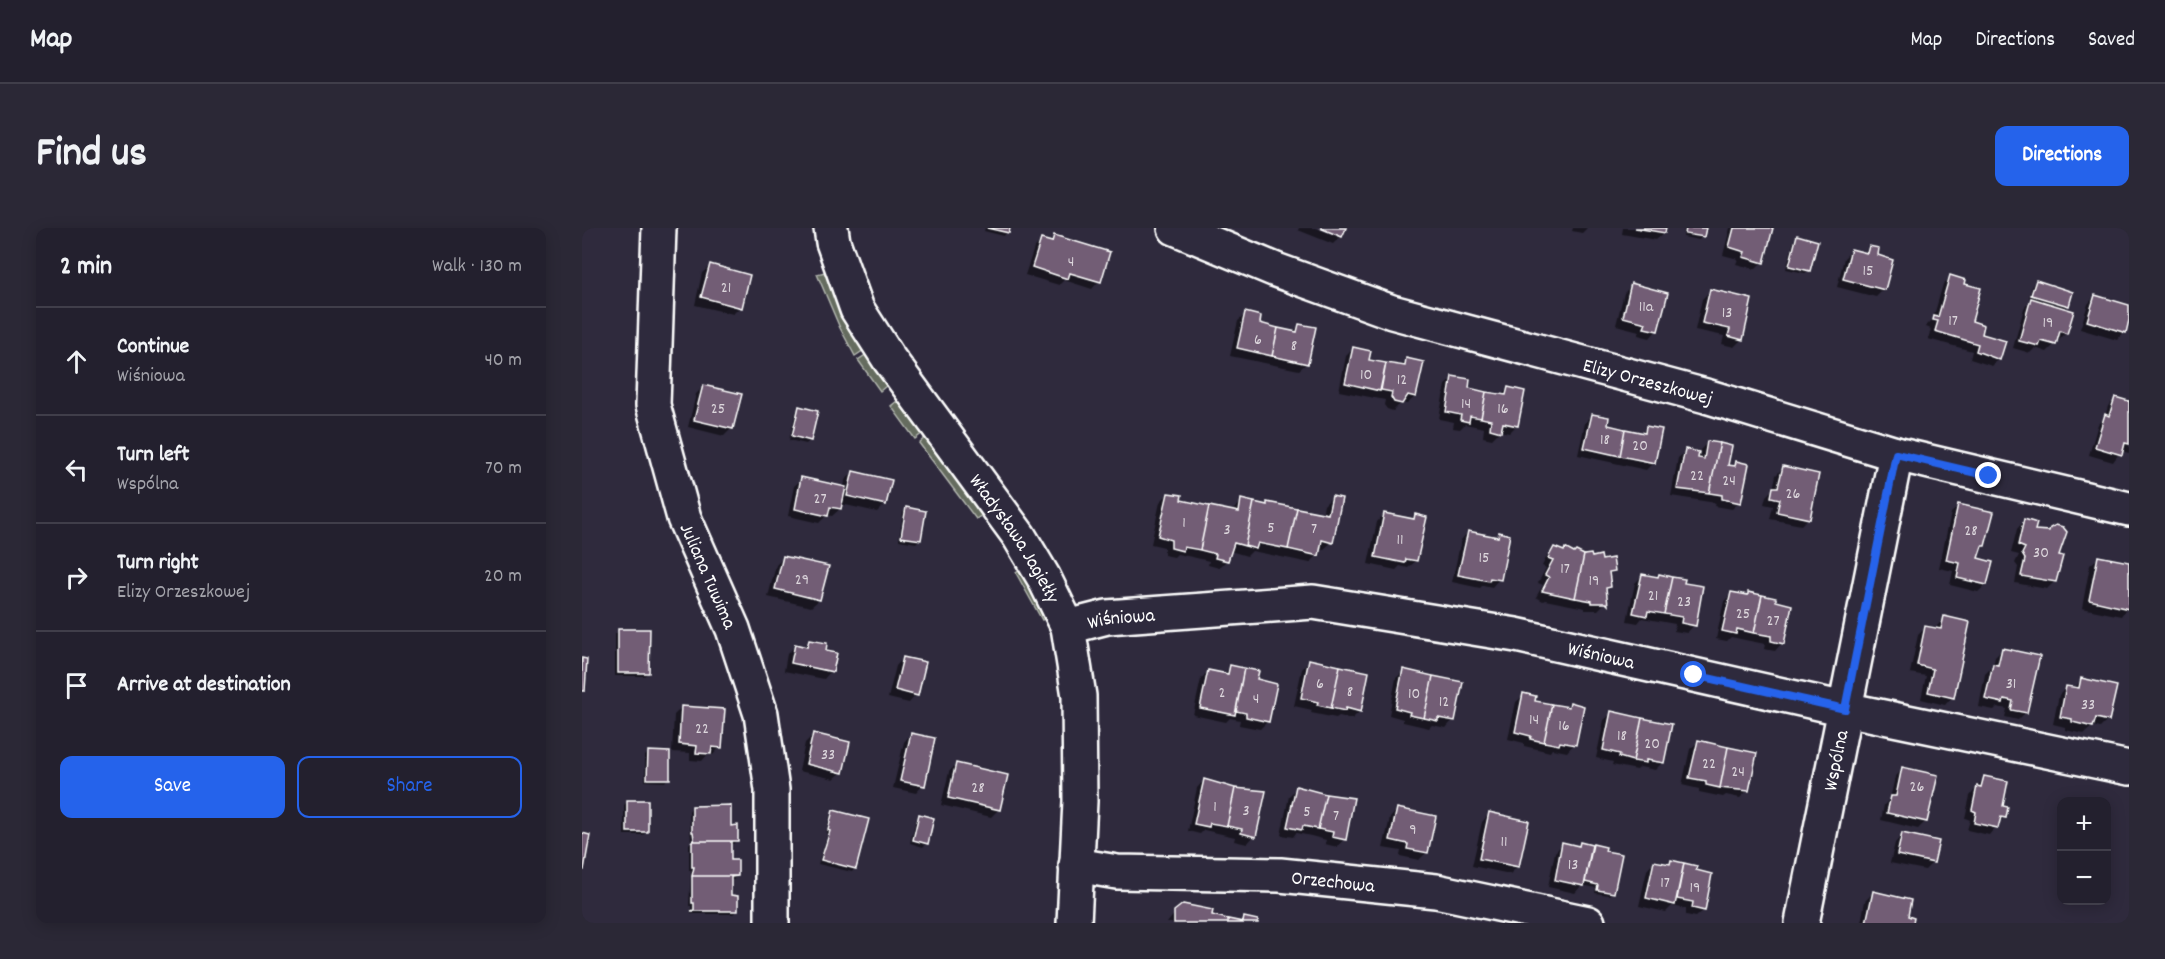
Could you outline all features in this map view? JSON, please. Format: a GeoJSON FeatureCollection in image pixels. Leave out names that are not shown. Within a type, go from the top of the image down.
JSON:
{"type":"FeatureCollection","features":[{"type":"Feature","properties":{"kind":"street","name":"Juliana Tuwima"},"geometry":{"type":"LineString","coordinates":[[659,228],[653,405],[684,518],[733,629],[761,714],[772,790],[772,923]]}},
{"type":"Feature","properties":{"kind":"street","name":"Władysława Jagiełły"},"geometry":{"type":"LineString","coordinates":[[831,228],[833,242],[857,309],[889,359],[1019,536],[1044,578],[1068,627],[1079,696],[1080,801],[1074,923]]}},
{"type":"Feature","properties":{"kind":"street","name":"Elizy Orzeszkowej"},"geometry":{"type":"LineString","coordinates":[[1175,228],[1276,270],[1392,312],[1706,396],[1896,454],[2129,509]]}},
{"type":"Feature","properties":{"kind":"street","name":"Wspólna"},"geometry":{"type":"LineString","coordinates":[[1802,923],[1896,454]]}},
{"type":"Feature","properties":{"kind":"street","name":"Wiśniowa"},"geometry":{"type":"LineString","coordinates":[[1068,627],[1107,618],[1314,602],[1516,635],[1845,709],[2129,768]]}},
{"type":"Feature","properties":{"kind":"street","name":"Orzechowa"},"geometry":{"type":"LineString","coordinates":[[1076,865],[1117,872],[1280,875],[1436,891],[1588,923]]}},
{"type":"Feature","properties":{"kind":"green space"},"geometry":{"type":"Polygon","coordinates":[[[825,272],[864,350],[855,356],[840,328],[817,274],[825,272]]]}},
{"type":"Feature","properties":{"kind":"green space"},"geometry":{"type":"Polygon","coordinates":[[[867,354],[886,382],[886,386],[880,391],[858,360],[867,354]]]}},
{"type":"Feature","properties":{"kind":"green space"},"geometry":{"type":"Polygon","coordinates":[[[897,401],[901,402],[924,432],[915,439],[891,406],[897,401]]]}},
{"type":"Feature","properties":{"kind":"green space"},"geometry":{"type":"Polygon","coordinates":[[[927,436],[985,513],[976,519],[919,443],[927,436]]]}},
{"type":"Feature","properties":{"kind":"green space"},"geometry":{"type":"Polygon","coordinates":[[[1023,571],[1044,619],[1042,620],[1016,573],[1023,571]]]}},
{"type":"Feature","properties":{"kind":"building"},"geometry":{"type":"Polygon","coordinates":[[[987,228],[1010,228],[1009,233],[987,228]]]}},
{"type":"Feature","properties":{"kind":"building"},"geometry":{"type":"Polygon","coordinates":[[[1320,228],[1346,228],[1342,237],[1320,228]]]}},
{"type":"Feature","properties":{"kind":"building"},"geometry":{"type":"Polygon","coordinates":[[[1635,228],[1666,228],[1665,233],[1635,228]]]}},
{"type":"Feature","properties":{"kind":"building"},"geometry":{"type":"Polygon","coordinates":[[[1686,228],[1706,228],[1704,237],[1685,234],[1686,228]]]}},
{"type":"Feature","properties":{"kind":"building"},"geometry":{"type":"Polygon","coordinates":[[[1734,228],[1773,228],[1764,263],[1743,257],[1745,252],[1729,247],[1734,228]]]}},
{"type":"Feature","properties":{"kind":"building"},"geometry":{"type":"Polygon","coordinates":[[[1054,235],[1110,252],[1101,282],[1070,273],[1068,279],[1032,267],[1041,239],[1052,242],[1054,235]]]}},
{"type":"Feature","properties":{"kind":"building"},"geometry":{"type":"Polygon","coordinates":[[[1797,235],[1818,241],[1810,271],[1789,266],[1797,235]]]}},
{"type":"Feature","properties":{"kind":"building"},"geometry":{"type":"Polygon","coordinates":[[[1869,246],[1879,248],[1878,255],[1893,260],[1885,290],[1843,279],[1851,249],[1867,253],[1869,246]]]}},
{"type":"Feature","properties":{"kind":"building"},"geometry":{"type":"Polygon","coordinates":[[[710,264],[750,275],[742,308],[701,297],[710,264]]]}},
{"type":"Feature","properties":{"kind":"building"},"geometry":{"type":"Polygon","coordinates":[[[1950,275],[1966,280],[1965,284],[1981,288],[1972,321],[1984,325],[1982,334],[2006,341],[2000,360],[1976,351],[1978,344],[1935,331],[1938,321],[1933,320],[1934,316],[1938,317],[1950,275]]]}},
{"type":"Feature","properties":{"kind":"building"},"geometry":{"type":"Polygon","coordinates":[[[2036,280],[2073,292],[2069,306],[2031,295],[2036,280]]]}},
{"type":"Feature","properties":{"kind":"building"},"geometry":{"type":"Polygon","coordinates":[[[1631,283],[1668,293],[1658,331],[1644,328],[1646,323],[1623,317],[1631,283]]]}},
{"type":"Feature","properties":{"kind":"building"},"geometry":{"type":"Polygon","coordinates":[[[1710,289],[1752,299],[1743,340],[1728,336],[1730,329],[1702,323],[1710,289]]]}},
{"type":"Feature","properties":{"kind":"building"},"geometry":{"type":"Polygon","coordinates":[[[2095,295],[2129,305],[2126,333],[2087,321],[2095,295]]]}},
{"type":"Feature","properties":{"kind":"building"},"geometry":{"type":"Polygon","coordinates":[[[2031,298],[2074,311],[2067,334],[2060,331],[2056,345],[2041,341],[2039,346],[2019,341],[2031,298]]]}},
{"type":"Feature","properties":{"kind":"building"},"geometry":{"type":"Polygon","coordinates":[[[1245,312],[1261,316],[1260,323],[1278,328],[1272,356],[1237,348],[1245,312]]]}},
{"type":"Feature","properties":{"kind":"building"},"geometry":{"type":"Polygon","coordinates":[[[1299,324],[1316,327],[1308,364],[1272,356],[1278,328],[1297,332],[1299,324]]]}},
{"type":"Feature","properties":{"kind":"building"},"geometry":{"type":"Polygon","coordinates":[[[1353,347],[1371,351],[1369,360],[1386,363],[1380,391],[1345,383],[1353,347]]]}},
{"type":"Feature","properties":{"kind":"building"},"geometry":{"type":"Polygon","coordinates":[[[1406,358],[1424,362],[1416,397],[1408,395],[1402,404],[1394,402],[1391,397],[1392,392],[1381,390],[1386,363],[1405,366],[1406,358]]]}},
{"type":"Feature","properties":{"kind":"building"},"geometry":{"type":"Polygon","coordinates":[[[1452,376],[1470,379],[1469,388],[1486,392],[1481,418],[1470,416],[1469,422],[1460,420],[1461,415],[1446,412],[1452,376]]]}},
{"type":"Feature","properties":{"kind":"building"},"geometry":{"type":"Polygon","coordinates":[[[703,385],[742,394],[733,429],[694,420],[703,385]]]}},
{"type":"Feature","properties":{"kind":"building"},"geometry":{"type":"Polygon","coordinates":[[[1508,387],[1525,391],[1518,426],[1503,423],[1501,432],[1490,429],[1491,420],[1481,418],[1486,392],[1506,395],[1508,387]]]}},
{"type":"Feature","properties":{"kind":"building"},"geometry":{"type":"Polygon","coordinates":[[[2115,397],[2129,401],[2129,444],[2125,443],[2122,455],[2095,447],[2105,414],[2109,416],[2115,397]]]}},
{"type":"Feature","properties":{"kind":"building"},"geometry":{"type":"Polygon","coordinates":[[[799,406],[818,411],[811,441],[792,436],[799,406]]]}},
{"type":"Feature","properties":{"kind":"building"},"geometry":{"type":"Polygon","coordinates":[[[1592,414],[1609,417],[1608,425],[1625,429],[1620,456],[1584,448],[1592,414]]]}},
{"type":"Feature","properties":{"kind":"building"},"geometry":{"type":"Polygon","coordinates":[[[1646,426],[1662,429],[1655,463],[1620,456],[1625,429],[1645,433],[1646,426]]]}},
{"type":"Feature","properties":{"kind":"building"},"geometry":{"type":"Polygon","coordinates":[[[1707,441],[1720,443],[1709,493],[1677,489],[1685,449],[1699,452],[1698,458],[1704,459],[1707,441]]]}},
{"type":"Feature","properties":{"kind":"building"},"geometry":{"type":"Polygon","coordinates":[[[1720,443],[1732,446],[1728,465],[1735,466],[1736,461],[1749,464],[1741,503],[1722,499],[1722,495],[1709,493],[1720,443]]]}},
{"type":"Feature","properties":{"kind":"building"},"geometry":{"type":"Polygon","coordinates":[[[1783,466],[1819,474],[1810,519],[1777,512],[1780,499],[1771,497],[1773,487],[1778,487],[1783,466]]]}},
{"type":"Feature","properties":{"kind":"building"},"geometry":{"type":"Polygon","coordinates":[[[853,471],[892,480],[886,505],[847,496],[853,471]]]}},
{"type":"Feature","properties":{"kind":"building"},"geometry":{"type":"Polygon","coordinates":[[[801,477],[846,487],[841,509],[830,507],[828,516],[795,509],[801,477]]]}},
{"type":"Feature","properties":{"kind":"building"},"geometry":{"type":"Polygon","coordinates":[[[1168,493],[1182,495],[1181,500],[1209,506],[1200,550],[1184,547],[1183,551],[1171,548],[1171,540],[1158,536],[1168,493]]]}},
{"type":"Feature","properties":{"kind":"building"},"geometry":{"type":"Polygon","coordinates":[[[1332,496],[1342,498],[1333,543],[1322,540],[1319,556],[1288,549],[1297,508],[1328,514],[1332,496]]]}},
{"type":"Feature","properties":{"kind":"building"},"geometry":{"type":"Polygon","coordinates":[[[1241,499],[1254,502],[1245,546],[1234,543],[1228,561],[1215,558],[1216,554],[1200,550],[1209,506],[1239,512],[1241,499]]]}},
{"type":"Feature","properties":{"kind":"building"},"geometry":{"type":"Polygon","coordinates":[[[1254,502],[1297,508],[1288,549],[1258,543],[1256,549],[1245,546],[1254,502]]]}},
{"type":"Feature","properties":{"kind":"building"},"geometry":{"type":"Polygon","coordinates":[[[1958,504],[1994,512],[1985,546],[1982,546],[1978,558],[1993,562],[1987,585],[1957,578],[1960,563],[1946,560],[1958,504]]]}},
{"type":"Feature","properties":{"kind":"building"},"geometry":{"type":"Polygon","coordinates":[[[906,507],[926,511],[921,540],[901,537],[906,507]]]}},
{"type":"Feature","properties":{"kind":"building"},"geometry":{"type":"Polygon","coordinates":[[[1384,513],[1414,519],[1415,514],[1427,517],[1417,561],[1406,559],[1405,563],[1375,557],[1384,513]]]}},
{"type":"Feature","properties":{"kind":"building"},"geometry":{"type":"Polygon","coordinates":[[[2024,519],[2037,523],[2035,530],[2049,531],[2056,525],[2063,527],[2067,532],[2059,555],[2063,556],[2056,582],[2021,576],[2025,559],[2022,554],[2025,548],[2018,545],[2024,519]]]}},
{"type":"Feature","properties":{"kind":"building"},"geometry":{"type":"Polygon","coordinates":[[[1468,531],[1498,537],[1499,532],[1510,535],[1501,580],[1490,578],[1489,581],[1458,575],[1468,531]]]}},
{"type":"Feature","properties":{"kind":"building"},"geometry":{"type":"Polygon","coordinates":[[[1554,547],[1564,551],[1565,548],[1584,555],[1575,598],[1542,591],[1549,577],[1545,575],[1553,560],[1548,558],[1554,547]]]}},
{"type":"Feature","properties":{"kind":"building"},"geometry":{"type":"Polygon","coordinates":[[[1591,554],[1592,557],[1601,555],[1602,560],[1613,558],[1615,571],[1609,572],[1611,587],[1606,588],[1608,605],[1575,598],[1584,555],[1591,554]]]}},
{"type":"Feature","properties":{"kind":"building"},"geometry":{"type":"Polygon","coordinates":[[[783,556],[829,566],[820,600],[775,589],[783,556]]]}},
{"type":"Feature","properties":{"kind":"building"},"geometry":{"type":"Polygon","coordinates":[[[2098,556],[2129,562],[2129,609],[2089,600],[2098,556]]]}},
{"type":"Feature","properties":{"kind":"building"},"geometry":{"type":"Polygon","coordinates":[[[1642,574],[1672,577],[1664,614],[1648,611],[1647,616],[1633,613],[1642,574]]]}},
{"type":"Feature","properties":{"kind":"building"},"geometry":{"type":"Polygon","coordinates":[[[1672,577],[1685,579],[1684,583],[1703,586],[1696,626],[1681,623],[1682,617],[1664,614],[1672,577]]]}},
{"type":"Feature","properties":{"kind":"building"},"geometry":{"type":"Polygon","coordinates":[[[1731,592],[1762,595],[1754,633],[1737,629],[1736,634],[1722,631],[1731,592]]]}},
{"type":"Feature","properties":{"kind":"building"},"geometry":{"type":"Polygon","coordinates":[[[1762,595],[1792,605],[1784,644],[1771,641],[1771,636],[1754,633],[1762,595]]]}},
{"type":"Feature","properties":{"kind":"building"},"geometry":{"type":"Polygon","coordinates":[[[1944,616],[1970,622],[1954,698],[1928,692],[1933,669],[1917,665],[1925,626],[1941,629],[1944,616]]]}},
{"type":"Feature","properties":{"kind":"building"},"geometry":{"type":"Polygon","coordinates":[[[618,629],[650,629],[649,673],[618,673],[618,629]]]}},
{"type":"Feature","properties":{"kind":"building"},"geometry":{"type":"Polygon","coordinates":[[[809,640],[827,643],[826,651],[837,653],[833,672],[791,663],[795,644],[807,647],[809,640]]]}},
{"type":"Feature","properties":{"kind":"building"},"geometry":{"type":"Polygon","coordinates":[[[2002,648],[2040,656],[2027,713],[2011,710],[2013,701],[2004,699],[2003,703],[1985,699],[1993,664],[1998,665],[2002,648]]]}},
{"type":"Feature","properties":{"kind":"building"},"geometry":{"type":"Polygon","coordinates":[[[903,657],[926,662],[918,696],[895,690],[903,657]]]}},
{"type":"Feature","properties":{"kind":"building"},"geometry":{"type":"Polygon","coordinates":[[[582,658],[587,659],[585,691],[582,691],[582,658]]]}},
{"type":"Feature","properties":{"kind":"building"},"geometry":{"type":"Polygon","coordinates":[[[1309,659],[1340,666],[1331,708],[1301,698],[1309,659]]]}},
{"type":"Feature","properties":{"kind":"building"},"geometry":{"type":"Polygon","coordinates":[[[1230,665],[1244,668],[1235,715],[1200,708],[1208,670],[1228,674],[1230,665]]]}},
{"type":"Feature","properties":{"kind":"building"},"geometry":{"type":"Polygon","coordinates":[[[1340,666],[1369,672],[1361,712],[1346,708],[1345,711],[1331,708],[1340,666]]]}},
{"type":"Feature","properties":{"kind":"building"},"geometry":{"type":"Polygon","coordinates":[[[1244,668],[1259,671],[1257,679],[1277,684],[1269,722],[1246,717],[1246,713],[1236,711],[1244,668]]]}},
{"type":"Feature","properties":{"kind":"building"},"geometry":{"type":"Polygon","coordinates":[[[1403,669],[1433,676],[1424,718],[1409,715],[1410,712],[1395,708],[1403,669]]]}},
{"type":"Feature","properties":{"kind":"building"},"geometry":{"type":"Polygon","coordinates":[[[1433,676],[1463,682],[1455,721],[1424,718],[1433,676]]]}},
{"type":"Feature","properties":{"kind":"building"},"geometry":{"type":"Polygon","coordinates":[[[2081,678],[2117,686],[2109,721],[2096,718],[2093,727],[2060,717],[2066,686],[2079,688],[2081,678]]]}},
{"type":"Feature","properties":{"kind":"building"},"geometry":{"type":"Polygon","coordinates":[[[1523,693],[1536,696],[1535,701],[1552,704],[1544,742],[1515,732],[1523,693]]]}},
{"type":"Feature","properties":{"kind":"building"},"geometry":{"type":"Polygon","coordinates":[[[1570,702],[1584,706],[1576,745],[1544,742],[1552,704],[1569,707],[1570,702]]]}},
{"type":"Feature","properties":{"kind":"building"},"geometry":{"type":"Polygon","coordinates":[[[681,706],[725,709],[722,748],[712,747],[711,754],[696,753],[697,746],[679,744],[681,706]]]}},
{"type":"Feature","properties":{"kind":"building"},"geometry":{"type":"Polygon","coordinates":[[[1611,711],[1642,718],[1633,761],[1619,757],[1620,754],[1603,750],[1611,711]]]}},
{"type":"Feature","properties":{"kind":"building"},"geometry":{"type":"Polygon","coordinates":[[[1642,718],[1672,724],[1664,763],[1646,760],[1646,763],[1633,761],[1642,718]]]}},
{"type":"Feature","properties":{"kind":"building"},"geometry":{"type":"Polygon","coordinates":[[[813,733],[850,742],[843,773],[806,764],[813,733]]]}},
{"type":"Feature","properties":{"kind":"building"},"geometry":{"type":"Polygon","coordinates":[[[911,733],[935,738],[925,786],[900,781],[911,733]]]}},
{"type":"Feature","properties":{"kind":"building"},"geometry":{"type":"Polygon","coordinates":[[[1698,740],[1728,747],[1720,788],[1706,785],[1706,781],[1689,778],[1698,740]]]}},
{"type":"Feature","properties":{"kind":"building"},"geometry":{"type":"Polygon","coordinates":[[[1728,747],[1757,753],[1749,791],[1720,788],[1728,747]]]}},
{"type":"Feature","properties":{"kind":"building"},"geometry":{"type":"Polygon","coordinates":[[[648,751],[670,752],[670,779],[647,779],[648,751]]]}},
{"type":"Feature","properties":{"kind":"building"},"geometry":{"type":"Polygon","coordinates":[[[956,763],[1008,775],[1000,810],[948,798],[956,763]]]}},
{"type":"Feature","properties":{"kind":"building"},"geometry":{"type":"Polygon","coordinates":[[[1902,767],[1938,775],[1927,822],[1887,813],[1891,796],[1896,796],[1902,767]]]}},
{"type":"Feature","properties":{"kind":"building"},"geometry":{"type":"Polygon","coordinates":[[[1984,776],[2008,781],[2003,806],[2008,807],[2006,818],[2001,817],[1998,828],[1974,823],[1976,812],[1972,810],[1977,786],[1981,787],[1984,776]]]}},
{"type":"Feature","properties":{"kind":"building"},"geometry":{"type":"Polygon","coordinates":[[[1204,779],[1235,788],[1227,826],[1210,823],[1209,827],[1194,824],[1204,779]]]}},
{"type":"Feature","properties":{"kind":"building"},"geometry":{"type":"Polygon","coordinates":[[[1296,786],[1326,794],[1318,829],[1303,826],[1302,830],[1287,827],[1296,786]]]}},
{"type":"Feature","properties":{"kind":"building"},"geometry":{"type":"Polygon","coordinates":[[[1235,788],[1266,791],[1256,837],[1241,833],[1242,829],[1227,826],[1235,788]]]}},
{"type":"Feature","properties":{"kind":"building"},"geometry":{"type":"Polygon","coordinates":[[[1326,794],[1354,798],[1346,840],[1332,837],[1333,832],[1318,829],[1326,794]]]}},
{"type":"Feature","properties":{"kind":"building"},"geometry":{"type":"Polygon","coordinates":[[[627,800],[648,800],[648,832],[627,832],[627,800]]]}},
{"type":"Feature","properties":{"kind":"building"},"geometry":{"type":"Polygon","coordinates":[[[731,805],[731,826],[738,825],[738,841],[692,841],[694,839],[692,806],[731,805]]]}},
{"type":"Feature","properties":{"kind":"building"},"geometry":{"type":"Polygon","coordinates":[[[1397,808],[1436,816],[1428,853],[1407,849],[1408,844],[1390,840],[1397,808]]]}},
{"type":"Feature","properties":{"kind":"building"},"geometry":{"type":"Polygon","coordinates":[[[833,810],[869,819],[856,869],[821,860],[830,831],[828,830],[833,810]]]}},
{"type":"Feature","properties":{"kind":"building"},"geometry":{"type":"Polygon","coordinates":[[[1489,812],[1529,821],[1519,867],[1479,859],[1489,812]]]}},
{"type":"Feature","properties":{"kind":"building"},"geometry":{"type":"Polygon","coordinates":[[[919,814],[934,818],[928,844],[913,840],[919,814]]]}},
{"type":"Feature","properties":{"kind":"building"},"geometry":{"type":"Polygon","coordinates":[[[582,833],[590,835],[584,870],[582,869],[582,833]]]}},
{"type":"Feature","properties":{"kind":"building"},"geometry":{"type":"Polygon","coordinates":[[[1902,833],[1939,841],[1934,863],[1897,855],[1902,833]]]}},
{"type":"Feature","properties":{"kind":"building"},"geometry":{"type":"Polygon","coordinates":[[[692,841],[731,841],[731,860],[738,860],[738,876],[692,876],[694,867],[692,867],[692,841]]]}},
{"type":"Feature","properties":{"kind":"building"},"geometry":{"type":"Polygon","coordinates":[[[1562,842],[1579,846],[1580,842],[1592,845],[1584,886],[1555,880],[1562,842]]]}},
{"type":"Feature","properties":{"kind":"building"},"geometry":{"type":"Polygon","coordinates":[[[1593,844],[1606,847],[1605,851],[1622,854],[1614,893],[1597,890],[1598,885],[1585,882],[1593,844]]]}},
{"type":"Feature","properties":{"kind":"building"},"geometry":{"type":"Polygon","coordinates":[[[1671,860],[1684,863],[1675,905],[1646,898],[1654,861],[1670,864],[1671,860]]]}},
{"type":"Feature","properties":{"kind":"building"},"geometry":{"type":"Polygon","coordinates":[[[1684,863],[1697,866],[1696,870],[1712,874],[1705,911],[1692,908],[1693,902],[1677,899],[1684,863]]]}},
{"type":"Feature","properties":{"kind":"building"},"geometry":{"type":"Polygon","coordinates":[[[692,876],[738,876],[731,877],[731,895],[738,896],[738,911],[691,911],[694,910],[692,876]]]}},
{"type":"Feature","properties":{"kind":"building"},"geometry":{"type":"Polygon","coordinates":[[[1873,891],[1911,900],[1908,916],[1914,918],[1913,923],[1866,923],[1873,891]]]}},
{"type":"Feature","properties":{"kind":"building"},"geometry":{"type":"Polygon","coordinates":[[[1183,904],[1213,910],[1212,915],[1228,919],[1228,923],[1174,923],[1174,911],[1183,904]]]}},
{"type":"Feature","properties":{"kind":"building"},"geometry":{"type":"Polygon","coordinates":[[[1244,917],[1258,920],[1258,923],[1228,923],[1228,919],[1243,922],[1244,917]]]}},
{"type":"Feature","properties":{"kind":"route"},"geometry":{"type":"LineString","coordinates":[[1694,675],[1845,709],[1896,454],[1989,476]]}}]}
